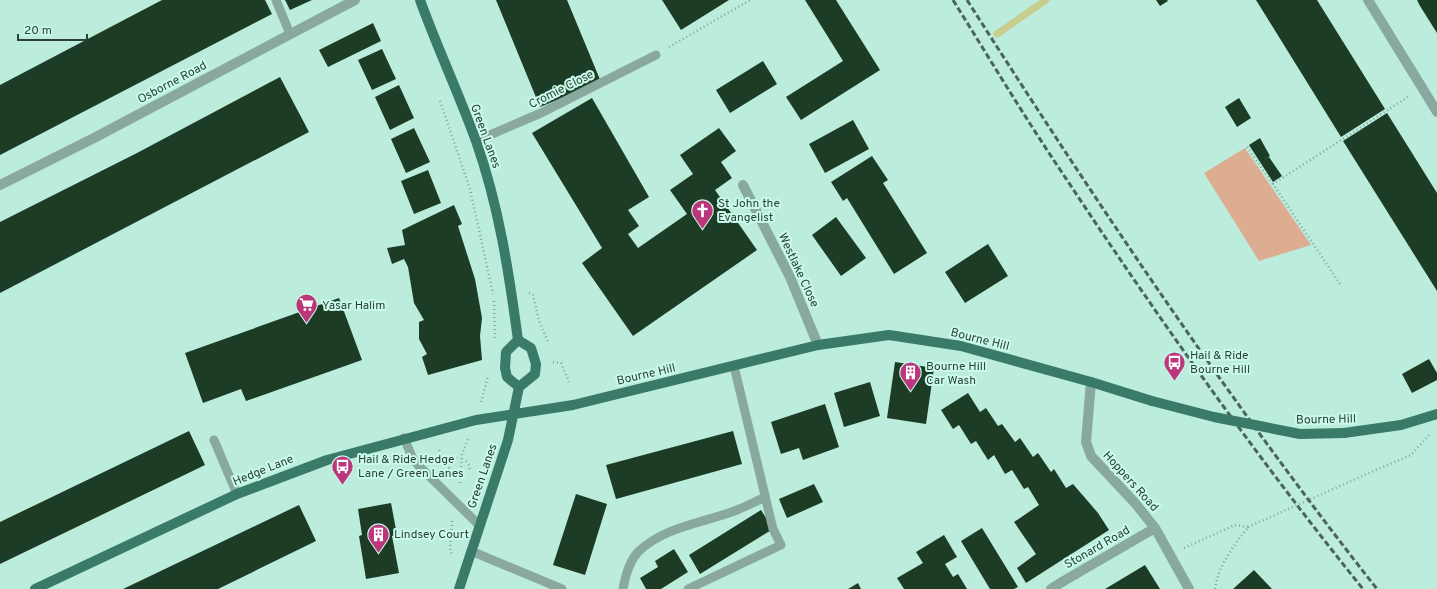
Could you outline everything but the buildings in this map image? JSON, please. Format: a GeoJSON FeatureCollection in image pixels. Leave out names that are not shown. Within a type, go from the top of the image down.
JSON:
{"type":"FeatureCollection","features":[{"type":"Feature","properties":{"kind":"main road","name":"Green Lanes"},"geometry":{"type":"LineString","coordinates":[[420,0],[476,141],[490,186],[501,232],[511,287],[518,340]]}},
{"type":"Feature","properties":{"kind":"main road","name":"Bourne Hill"},"geometry":{"type":"LineString","coordinates":[[514,414],[573,404],[818,345],[889,335],[962,346],[1214,418],[1300,434],[1344,433],[1401,426],[1437,414]]}},
{"type":"Feature","properties":{"kind":"main road"},"geometry":{"type":"LineString","coordinates":[[518,340],[531,348],[536,364],[535,374],[519,387],[507,377],[505,368],[506,352],[518,340]]}},
{"type":"Feature","properties":{"kind":"main road","name":"Green Lanes"},"geometry":{"type":"LineString","coordinates":[[459,589],[508,440],[519,387]]}},
{"type":"Feature","properties":{"kind":"main road","name":"Hedge Lane"},"geometry":{"type":"LineString","coordinates":[[35,589],[237,494],[327,460],[404,438],[476,420],[514,414]]}},
{"type":"Feature","properties":{"kind":"street","name":"Osborne Road"},"geometry":{"type":"LineString","coordinates":[[0,185],[355,0]]}},
{"type":"Feature","properties":{"kind":"street"},"geometry":{"type":"LineString","coordinates":[[1368,0],[1437,112]]}},
{"type":"Feature","properties":{"kind":"street","name":"Westlake Close"},"geometry":{"type":"LineString","coordinates":[[743,185],[790,276],[818,345]]}},
{"type":"Feature","properties":{"kind":"street","name":"Hoppers Road"},"geometry":{"type":"LineString","coordinates":[[1092,382],[1086,442],[1091,456],[1156,528],[1189,589]]}},
{"type":"Feature","properties":{"kind":"street","name":"Stonard Road"},"geometry":{"type":"LineString","coordinates":[[1050,589],[1064,586],[1156,528]]}},
{"type":"Feature","properties":{"kind":"lane"},"geometry":{"type":"LineString","coordinates":[[276,0],[290,34]]}},
{"type":"Feature","properties":{"kind":"lane","name":"Cromie Close"},"geometry":{"type":"LineString","coordinates":[[476,141],[541,113],[656,55]]}},
{"type":"Feature","properties":{"kind":"lane"},"geometry":{"type":"LineString","coordinates":[[688,589],[781,544],[773,530],[734,366]]}},
{"type":"Feature","properties":{"kind":"lane"},"geometry":{"type":"LineString","coordinates":[[404,438],[412,457],[418,465],[479,525]]}},
{"type":"Feature","properties":{"kind":"lane"},"geometry":{"type":"LineString","coordinates":[[214,440],[237,494]]}},
{"type":"Feature","properties":{"kind":"lane"},"geometry":{"type":"LineString","coordinates":[[623,589],[626,576],[637,553],[654,541],[680,527],[737,510],[765,497]]}},
{"type":"Feature","properties":{"kind":"lane"},"geometry":{"type":"LineString","coordinates":[[471,551],[562,589]]}},
{"type":"Feature","properties":{"kind":"path"},"geometry":{"type":"LineString","coordinates":[[656,55],[750,0]]}},
{"type":"Feature","properties":{"kind":"path"},"geometry":{"type":"LineString","coordinates":[[1273,184],[1422,88]]}},
{"type":"Feature","properties":{"kind":"path"},"geometry":{"type":"LineString","coordinates":[[454,138],[470,189],[482,242],[493,297],[496,330],[495,343]]}},
{"type":"Feature","properties":{"kind":"path"},"geometry":{"type":"LineString","coordinates":[[1247,147],[1340,284]]}},
{"type":"Feature","properties":{"kind":"path"},"geometry":{"type":"LineString","coordinates":[[511,287],[533,295],[539,321],[548,339],[548,354],[536,364]]}},
{"type":"Feature","properties":{"kind":"path"},"geometry":{"type":"LineString","coordinates":[[553,362],[561,363],[569,382]]}},
{"type":"Feature","properties":{"kind":"path"},"geometry":{"type":"LineString","coordinates":[[1215,589],[1217,578],[1230,551],[1248,527],[1411,455],[1432,432]]}},
{"type":"Feature","properties":{"kind":"path"},"geometry":{"type":"LineString","coordinates":[[439,450],[456,479]]}},
{"type":"Feature","properties":{"kind":"path"},"geometry":{"type":"LineString","coordinates":[[445,460],[458,457]]}},
{"type":"Feature","properties":{"kind":"path"},"geometry":{"type":"LineString","coordinates":[[466,461],[469,465],[470,471]]}},
{"type":"Feature","properties":{"kind":"path"},"geometry":{"type":"LineString","coordinates":[[452,519],[450,551],[464,572]]}},
{"type":"Feature","properties":{"kind":"path"},"geometry":{"type":"LineString","coordinates":[[1171,554],[1235,525],[1248,527]]}},
{"type":"Feature","properties":{"kind":"shaded area"},"geometry":{"type":"Polygon","coordinates":[[[1245,148],[1311,245],[1259,261],[1204,173],[1245,148]]]}},
{"type":"Feature","properties":{"kind":"waterway"},"geometry":{"type":"LineString","coordinates":[[997,34],[1046,0]]}},
{"type":"Feature","properties":{"kind":"railway"},"geometry":{"type":"LineString","coordinates":[[953,0],[1045,147],[1131,276],[1283,487],[1363,589]]}},
{"type":"Feature","properties":{"kind":"railway"},"geometry":{"type":"LineString","coordinates":[[967,0],[1114,226],[1165,300],[1269,446],[1377,589]]}},
{"type":"Feature","properties":{"kind":"place","name":"St John the Evangelist"},"geometry":{"type":"Point","coordinates":[703,230]}},
{"type":"Feature","properties":{"kind":"place","name":"Yasar Halim"},"geometry":{"type":"Point","coordinates":[306,324]}},
{"type":"Feature","properties":{"kind":"place","name":"Hail & Ride Bourne Hill"},"geometry":{"type":"Point","coordinates":[1175,382]}},
{"type":"Feature","properties":{"kind":"place","name":"Bourne Hill Car Wash"},"geometry":{"type":"Point","coordinates":[910,392]}},
{"type":"Feature","properties":{"kind":"place","name":"Hail & Ride Hedge Lane / Green Lanes"},"geometry":{"type":"Point","coordinates":[342,486]}},
{"type":"Feature","properties":{"kind":"place","name":"Lindsey Court"},"geometry":{"type":"Point","coordinates":[379,554]}}]}
